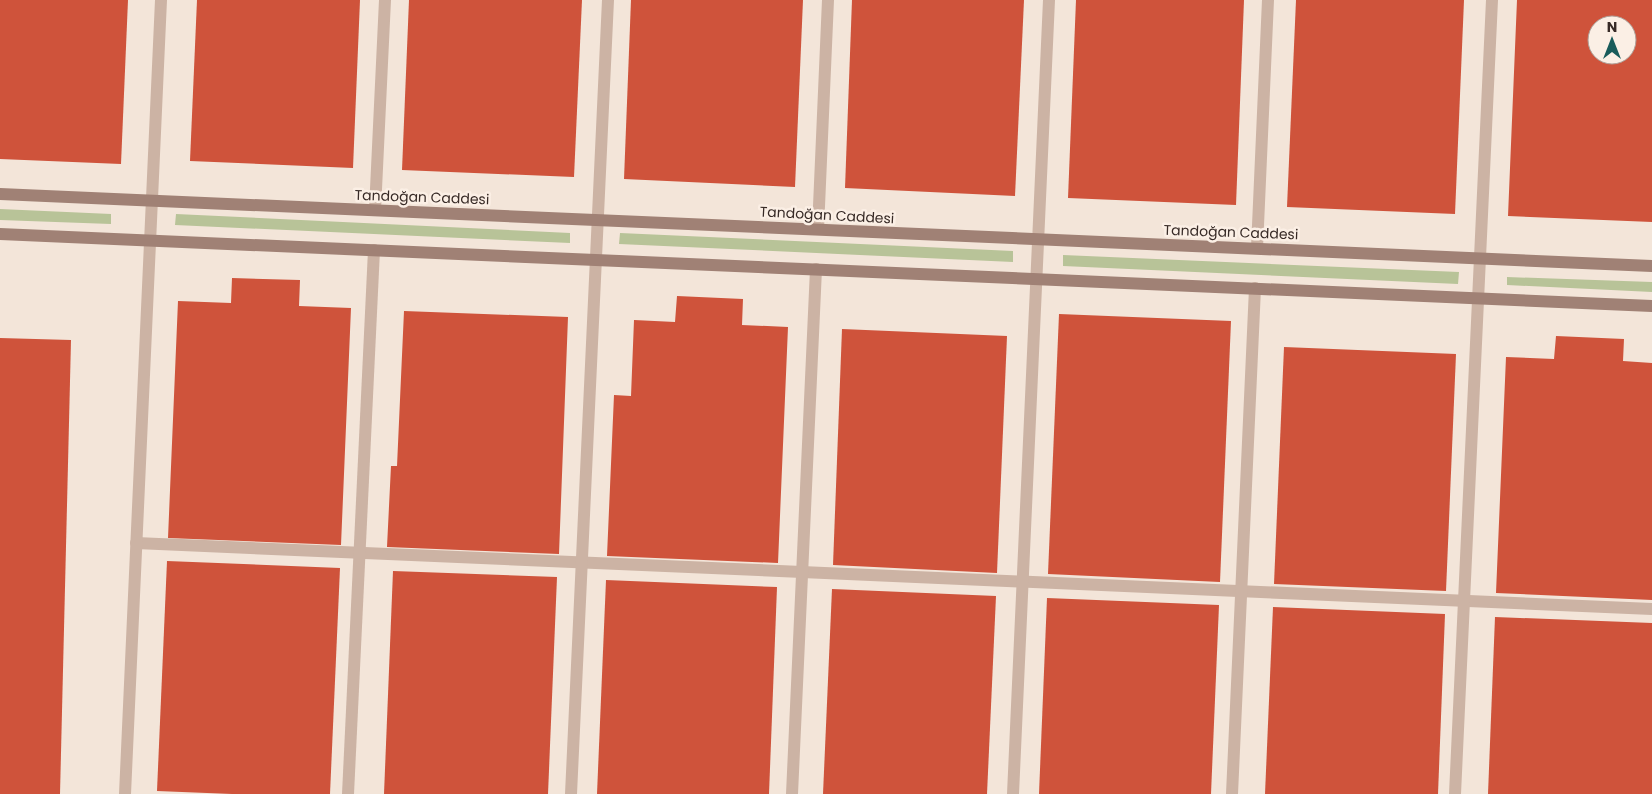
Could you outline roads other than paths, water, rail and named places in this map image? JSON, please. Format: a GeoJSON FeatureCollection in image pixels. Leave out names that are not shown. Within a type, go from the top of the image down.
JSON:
{"type":"FeatureCollection","features":[{"type":"Feature","properties":{"kind":"street","name":"Tandoğan Caddesi"},"geometry":{"type":"LineString","coordinates":[[0,194],[1652,266]]}},
{"type":"Feature","properties":{"kind":"street"},"geometry":{"type":"LineString","coordinates":[[0,234],[1652,306]]}},
{"type":"Feature","properties":{"kind":"lane"},"geometry":{"type":"LineString","coordinates":[[125,794],[161,0]]}},
{"type":"Feature","properties":{"kind":"lane"},"geometry":{"type":"LineString","coordinates":[[375,210],[385,0]]}},
{"type":"Feature","properties":{"kind":"lane"},"geometry":{"type":"LineString","coordinates":[[571,794],[608,0]]}},
{"type":"Feature","properties":{"kind":"lane"},"geometry":{"type":"LineString","coordinates":[[818,230],[828,0]]}},
{"type":"Feature","properties":{"kind":"lane"},"geometry":{"type":"LineString","coordinates":[[1013,794],[1049,0]]}},
{"type":"Feature","properties":{"kind":"lane"},"geometry":{"type":"LineString","coordinates":[[1257,248],[1268,0]]}},
{"type":"Feature","properties":{"kind":"lane"},"geometry":{"type":"LineString","coordinates":[[1455,794],[1492,0]]}},
{"type":"Feature","properties":{"kind":"lane"},"geometry":{"type":"LineString","coordinates":[[348,794],[374,250]]}},
{"type":"Feature","properties":{"kind":"lane"},"geometry":{"type":"LineString","coordinates":[[792,794],[816,269]]}},
{"type":"Feature","properties":{"kind":"lane"},"geometry":{"type":"LineString","coordinates":[[1232,794],[1255,288]]}},
{"type":"Feature","properties":{"kind":"lane"},"geometry":{"type":"LineString","coordinates":[[136,543],[1652,608]]}}]}
